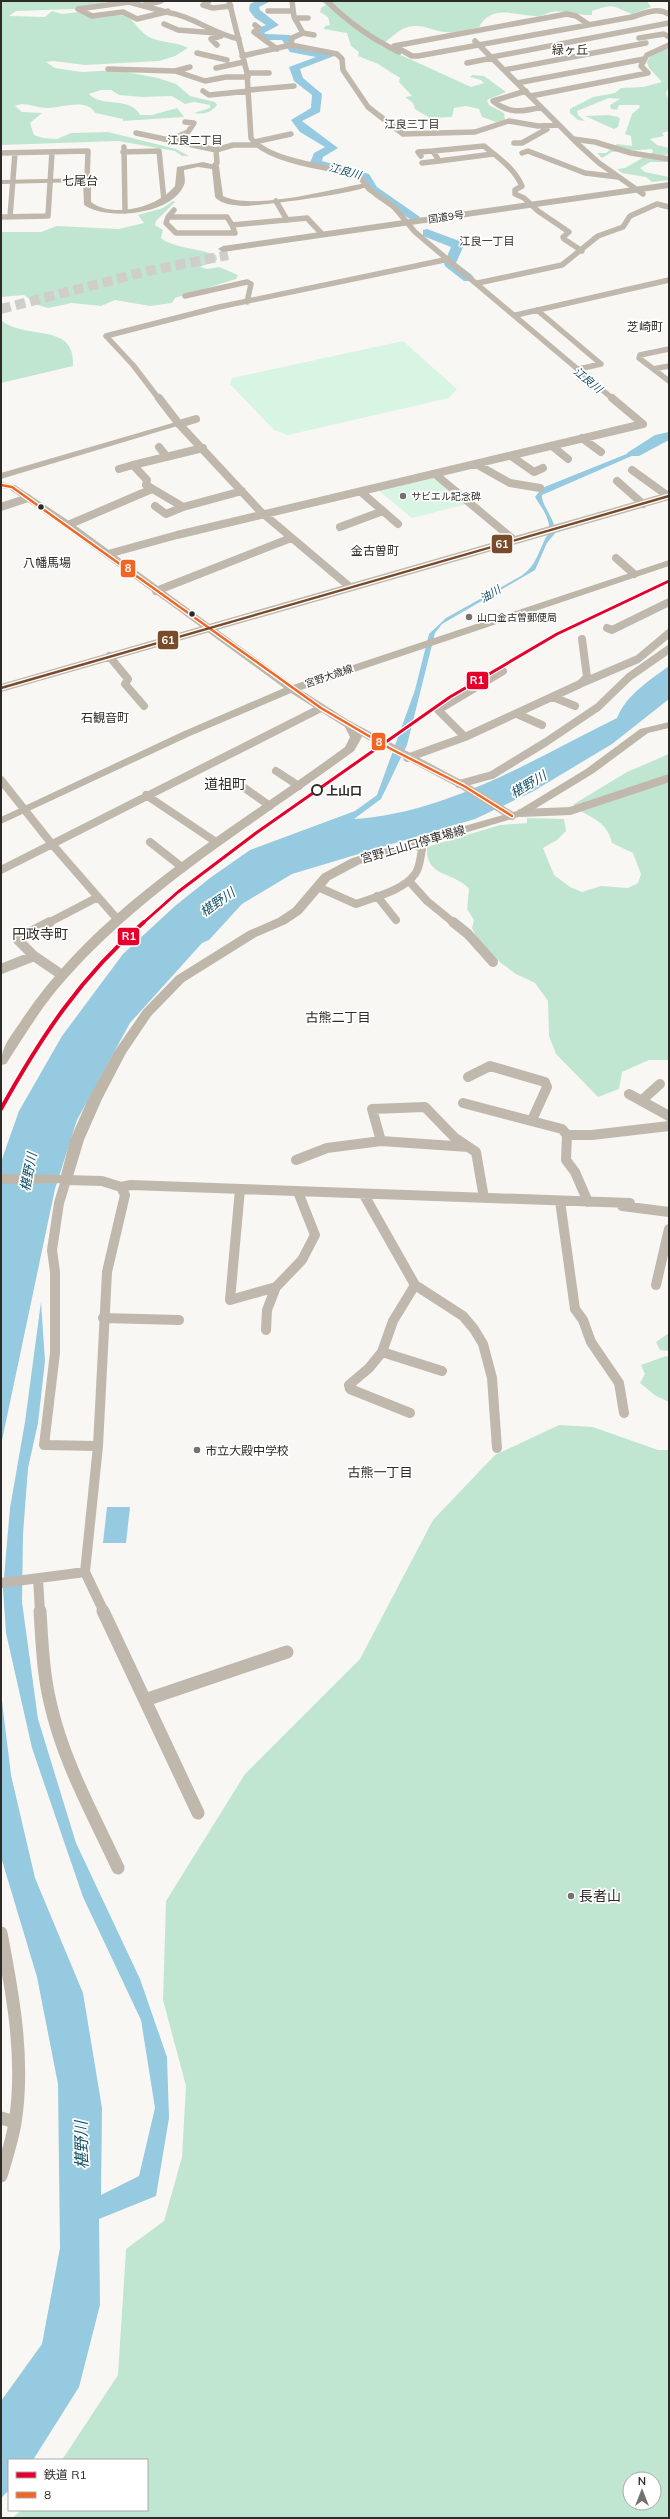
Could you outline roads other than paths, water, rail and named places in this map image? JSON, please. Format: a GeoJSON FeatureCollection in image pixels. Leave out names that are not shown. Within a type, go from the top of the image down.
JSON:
{"type":"FeatureCollection","features":[{"type":"Feature","properties":{"kind":"highway","name":"国道9号"},"geometry":{"type":"LineString","coordinates":[[641,192],[669,185]]}},
{"type":"Feature","properties":{"kind":"highway","name":"国道9号"},"geometry":{"type":"LineString","coordinates":[[409,225],[322,234],[225,252],[641,192],[669,190]]}},
{"type":"Feature","properties":{"kind":"street"},"geometry":{"type":"LineString","coordinates":[[168,11],[137,19],[123,12],[92,16],[78,9],[118,1],[144,5],[156,10],[168,11],[199,22],[220,34]]}},
{"type":"Feature","properties":{"kind":"street"},"geometry":{"type":"LineString","coordinates":[[144,5],[161,1]]}},
{"type":"Feature","properties":{"kind":"street"},"geometry":{"type":"LineString","coordinates":[[209,1],[204,5],[213,8],[230,4],[239,39],[242,60],[247,75],[249,90],[248,113],[255,144]]}},
{"type":"Feature","properties":{"kind":"street"},"geometry":{"type":"LineString","coordinates":[[292,1],[295,18],[302,33]]}},
{"type":"Feature","properties":{"kind":"street"},"geometry":{"type":"LineString","coordinates":[[327,1],[346,20],[366,31],[377,42],[409,57],[612,20],[656,10],[664,10],[669,14]]}},
{"type":"Feature","properties":{"kind":"street"},"geometry":{"type":"LineString","coordinates":[[271,12],[293,11]]}},
{"type":"Feature","properties":{"kind":"street"},"geometry":{"type":"LineString","coordinates":[[412,56],[394,46],[566,14],[576,16],[588,24]]}},
{"type":"Feature","properties":{"kind":"street"},"geometry":{"type":"LineString","coordinates":[[295,18],[308,18]]}},
{"type":"Feature","properties":{"kind":"street"},"geometry":{"type":"LineString","coordinates":[[612,20],[656,49]]}},
{"type":"Feature","properties":{"kind":"street"},"geometry":{"type":"LineString","coordinates":[[523,22],[528,26]]}},
{"type":"Feature","properties":{"kind":"street"},"geometry":{"type":"LineString","coordinates":[[467,63],[669,23]]}},
{"type":"Feature","properties":{"kind":"street"},"geometry":{"type":"LineString","coordinates":[[164,24],[178,30],[220,34],[239,39]]}},
{"type":"Feature","properties":{"kind":"street"},"geometry":{"type":"LineString","coordinates":[[252,29],[277,49]]}},
{"type":"Feature","properties":{"kind":"street"},"geometry":{"type":"LineString","coordinates":[[534,30],[561,49]]}},
{"type":"Feature","properties":{"kind":"street"},"geometry":{"type":"LineString","coordinates":[[291,45],[292,38],[302,33],[314,35]]}},
{"type":"Feature","properties":{"kind":"street"},"geometry":{"type":"LineString","coordinates":[[466,33],[574,140],[618,176],[641,192]]}},
{"type":"Feature","properties":{"kind":"street"},"geometry":{"type":"LineString","coordinates":[[217,45],[211,39],[220,34]]}},
{"type":"Feature","properties":{"kind":"street"},"geometry":{"type":"LineString","coordinates":[[639,38],[664,34],[669,37]]}},
{"type":"Feature","properties":{"kind":"street"},"geometry":{"type":"LineString","coordinates":[[253,42],[264,39]]}},
{"type":"Feature","properties":{"kind":"street"},"geometry":{"type":"LineString","coordinates":[[504,70],[646,43]]}},
{"type":"Feature","properties":{"kind":"street"},"geometry":{"type":"LineString","coordinates":[[216,68],[291,45],[341,56],[343,70],[368,108],[403,134],[475,132],[515,121],[568,134]]}},
{"type":"Feature","properties":{"kind":"street"},"geometry":{"type":"LineString","coordinates":[[517,83],[644,59],[656,49],[669,45]]}},
{"type":"Feature","properties":{"kind":"street"},"geometry":{"type":"LineString","coordinates":[[197,53],[227,60],[242,60]]}},
{"type":"Feature","properties":{"kind":"street"},"geometry":{"type":"LineString","coordinates":[[567,53],[579,61]]}},
{"type":"Feature","properties":{"kind":"street"},"geometry":{"type":"LineString","coordinates":[[531,96],[648,73],[642,66],[644,59]]}},
{"type":"Feature","properties":{"kind":"street"},"geometry":{"type":"LineString","coordinates":[[210,64],[227,60]]}},
{"type":"Feature","properties":{"kind":"street"},"geometry":{"type":"LineString","coordinates":[[584,65],[607,81]]}},
{"type":"Feature","properties":{"kind":"street"},"geometry":{"type":"LineString","coordinates":[[108,69],[129,66],[168,69],[206,81],[226,77],[269,73]]}},
{"type":"Feature","properties":{"kind":"street"},"geometry":{"type":"LineString","coordinates":[[175,71],[190,67]]}},
{"type":"Feature","properties":{"kind":"street"},"geometry":{"type":"LineString","coordinates":[[203,91],[210,95],[294,86]]}},
{"type":"Feature","properties":{"kind":"street"},"geometry":{"type":"LineString","coordinates":[[526,91],[493,101],[504,110],[508,111],[522,111],[541,107]]}},
{"type":"Feature","properties":{"kind":"street"},"geometry":{"type":"LineString","coordinates":[[170,140],[188,132],[194,123],[185,122]]}},
{"type":"Feature","properties":{"kind":"street"},"geometry":{"type":"LineString","coordinates":[[514,143],[522,143],[546,128],[559,125]]}},
{"type":"Feature","properties":{"kind":"street"},"geometry":{"type":"LineString","coordinates":[[136,133],[216,150],[233,145],[255,144],[291,134]]}},
{"type":"Feature","properties":{"kind":"street"},"geometry":{"type":"LineString","coordinates":[[574,140],[595,142],[631,153],[669,159]]}},
{"type":"Feature","properties":{"kind":"street"},"geometry":{"type":"LineString","coordinates":[[493,154],[439,161],[421,160],[418,152],[433,151],[482,142],[518,176],[522,186],[513,192],[569,232],[564,239],[582,251]]}},
{"type":"Feature","properties":{"kind":"street"},"geometry":{"type":"LineString","coordinates":[[108,554],[177,535],[643,424],[409,225],[394,207],[366,185],[360,176],[353,173],[294,161],[255,144]]}},
{"type":"Feature","properties":{"kind":"street"},"geometry":{"type":"LineString","coordinates":[[125,211],[124,149],[159,151],[164,200]]}},
{"type":"Feature","properties":{"kind":"street"},"geometry":{"type":"LineString","coordinates":[[214,166],[217,162],[216,150]]}},
{"type":"Feature","properties":{"kind":"street"},"geometry":{"type":"LineString","coordinates":[[1,153],[88,151],[87,203],[90,206],[103,211],[125,211],[150,207],[164,200],[179,187],[182,167],[214,166]]}},
{"type":"Feature","properties":{"kind":"street"},"geometry":{"type":"LineString","coordinates":[[433,151],[439,161]]}},
{"type":"Feature","properties":{"kind":"street"},"geometry":{"type":"LineString","coordinates":[[527,151],[592,173],[612,178],[618,176]]}},
{"type":"Feature","properties":{"kind":"street"},"geometry":{"type":"LineString","coordinates":[[1,217],[48,216],[52,152]]}},
{"type":"Feature","properties":{"kind":"street"},"geometry":{"type":"LineString","coordinates":[[10,217],[15,153]]}},
{"type":"Feature","properties":{"kind":"street"},"geometry":{"type":"LineString","coordinates":[[214,166],[217,172],[219,198],[230,204],[276,202],[366,185]]}},
{"type":"Feature","properties":{"kind":"street"},"geometry":{"type":"LineString","coordinates":[[1,182],[87,180]]}},
{"type":"Feature","properties":{"kind":"street"},"geometry":{"type":"LineString","coordinates":[[276,202],[287,220]]}},
{"type":"Feature","properties":{"kind":"street"},"geometry":{"type":"LineString","coordinates":[[478,283],[562,265],[582,251],[598,236],[623,227],[630,216],[657,204],[669,207]]}},
{"type":"Feature","properties":{"kind":"street"},"geometry":{"type":"LineString","coordinates":[[168,217],[227,217],[235,233],[176,233],[166,223],[168,217],[174,210]]}},
{"type":"Feature","properties":{"kind":"street"},"geometry":{"type":"LineString","coordinates":[[232,225],[306,218],[322,234]]}},
{"type":"Feature","properties":{"kind":"street"},"geometry":{"type":"LineString","coordinates":[[350,587],[265,515],[179,424],[133,365],[106,336],[219,307],[449,259]]}},
{"type":"Feature","properties":{"kind":"street"},"geometry":{"type":"LineString","coordinates":[[516,315],[669,280]]}},
{"type":"Feature","properties":{"kind":"street"},"geometry":{"type":"LineString","coordinates":[[185,296],[247,282],[251,284],[247,302]]}},
{"type":"Feature","properties":{"kind":"street"},"geometry":{"type":"LineString","coordinates":[[537,310],[602,364],[579,369]]}},
{"type":"Feature","properties":{"kind":"street"},"geometry":{"type":"LineString","coordinates":[[669,349],[640,355],[639,358],[669,381]]}},
{"type":"Feature","properties":{"kind":"street"},"geometry":{"type":"LineString","coordinates":[[653,369],[669,366]]}},
{"type":"Feature","properties":{"kind":"street"},"geometry":{"type":"LineString","coordinates":[[1,476],[196,419]]}},
{"type":"Feature","properties":{"kind":"street"},"geometry":{"type":"LineString","coordinates":[[582,438],[601,452]]}},
{"type":"Feature","properties":{"kind":"street"},"geometry":{"type":"LineString","coordinates":[[552,446],[568,459]]}},
{"type":"Feature","properties":{"kind":"street"},"geometry":{"type":"LineString","coordinates":[[158,447],[168,457]]}},
{"type":"Feature","properties":{"kind":"street"},"geometry":{"type":"LineString","coordinates":[[119,469],[203,448]]}},
{"type":"Feature","properties":{"kind":"street"},"geometry":{"type":"LineString","coordinates":[[511,456],[534,472],[543,468]]}},
{"type":"Feature","properties":{"kind":"street"},"geometry":{"type":"LineString","coordinates":[[476,464],[510,483],[540,488]]}},
{"type":"Feature","properties":{"kind":"street"},"geometry":{"type":"LineString","coordinates":[[133,465],[147,480],[146,485],[171,498],[183,507]]}},
{"type":"Feature","properties":{"kind":"street"},"geometry":{"type":"LineString","coordinates":[[632,470],[669,496]]}},
{"type":"Feature","properties":{"kind":"street"},"geometry":{"type":"LineString","coordinates":[[435,474],[514,540]]}},
{"type":"Feature","properties":{"kind":"street"},"geometry":{"type":"LineString","coordinates":[[617,481],[643,504]]}},
{"type":"Feature","properties":{"kind":"street"},"geometry":{"type":"LineString","coordinates":[[1,485],[12,487],[68,525],[207,628],[321,708],[390,749],[514,814],[570,811],[669,778]]}},
{"type":"Feature","properties":{"kind":"street"},"geometry":{"type":"LineString","coordinates":[[68,525],[152,489]]}},
{"type":"Feature","properties":{"kind":"street"},"geometry":{"type":"LineString","coordinates":[[155,506],[168,517],[183,507],[242,491]]}},
{"type":"Feature","properties":{"kind":"street"},"geometry":{"type":"LineString","coordinates":[[361,492],[398,524]]}},
{"type":"Feature","properties":{"kind":"street"},"geometry":{"type":"LineString","coordinates":[[1,688],[669,496]]}},
{"type":"Feature","properties":{"kind":"street"},"geometry":{"type":"LineString","coordinates":[[1,507],[28,498]]}},
{"type":"Feature","properties":{"kind":"street"},"geometry":{"type":"LineString","coordinates":[[340,527],[383,511]]}},
{"type":"Feature","properties":{"kind":"street"},"geometry":{"type":"LineString","coordinates":[[156,591],[291,538]]}},
{"type":"Feature","properties":{"kind":"street"},"geometry":{"type":"LineString","coordinates":[[616,558],[634,574]]}},
{"type":"Feature","properties":{"kind":"street","name":"宮野大歳線"},"geometry":{"type":"LineString","coordinates":[[1,821],[186,734],[292,689],[421,644],[669,563]]}},
{"type":"Feature","properties":{"kind":"street"},"geometry":{"type":"LineString","coordinates":[[612,630],[644,611],[669,602]]}},
{"type":"Feature","properties":{"kind":"street"},"geometry":{"type":"LineString","coordinates":[[406,757],[465,737],[638,659],[667,636]]}},
{"type":"Feature","properties":{"kind":"street"},"geometry":{"type":"LineString","coordinates":[[580,684],[587,678],[582,639]]}},
{"type":"Feature","properties":{"kind":"street"},"geometry":{"type":"LineString","coordinates":[[461,785],[492,775],[546,742],[598,707],[629,678],[669,650]]}},
{"type":"Feature","properties":{"kind":"street"},"geometry":{"type":"LineString","coordinates":[[109,656],[128,679],[125,684],[144,706]]}},
{"type":"Feature","properties":{"kind":"street"},"geometry":{"type":"LineString","coordinates":[[465,737],[438,710],[503,671]]}},
{"type":"Feature","properties":{"kind":"street"},"geometry":{"type":"LineString","coordinates":[[554,697],[575,706]]}},
{"type":"Feature","properties":{"kind":"street"},"geometry":{"type":"LineString","coordinates":[[1,870],[321,708]]}},
{"type":"Feature","properties":{"kind":"street"},"geometry":{"type":"LineString","coordinates":[[517,714],[542,725]]}},
{"type":"Feature","properties":{"kind":"street"},"geometry":{"type":"LineString","coordinates":[[1,1061],[62,975],[118,920],[216,842],[270,806],[350,749],[356,737],[349,725]]}},
{"type":"Feature","properties":{"kind":"street","name":"宮野上山口停車場線"},"geometry":{"type":"LineString","coordinates":[[64,1180],[77,1140],[95,1099],[120,1052],[147,1014],[180,979],[252,934],[282,921],[297,912],[326,877],[356,860],[514,814],[590,771],[644,731],[669,725]]}},
{"type":"Feature","properties":{"kind":"street"},"geometry":{"type":"LineString","coordinates":[[276,771],[298,786]]}},
{"type":"Feature","properties":{"kind":"street"},"geometry":{"type":"LineString","coordinates":[[1,780],[50,844],[118,920]]}},
{"type":"Feature","properties":{"kind":"street"},"geometry":{"type":"LineString","coordinates":[[239,784],[270,806]]}},
{"type":"Feature","properties":{"kind":"street"},"geometry":{"type":"LineString","coordinates":[[146,796],[216,842]]}},
{"type":"Feature","properties":{"kind":"street"},"geometry":{"type":"LineString","coordinates":[[150,842],[183,868]]}},
{"type":"Feature","properties":{"kind":"street"},"geometry":{"type":"LineString","coordinates":[[318,887],[356,904],[377,896],[409,881],[417,870],[422,850],[415,843]]}},
{"type":"Feature","properties":{"kind":"street"},"geometry":{"type":"LineString","coordinates":[[409,881],[427,901],[468,934],[493,962]]}},
{"type":"Feature","properties":{"kind":"street"},"geometry":{"type":"LineString","coordinates":[[377,896],[396,920]]}},
{"type":"Feature","properties":{"kind":"street"},"geometry":{"type":"LineString","coordinates":[[62,975],[34,956],[17,939],[98,897]]}},
{"type":"Feature","properties":{"kind":"street"},"geometry":{"type":"LineString","coordinates":[[1,969],[34,956]]}},
{"type":"Feature","properties":{"kind":"street"},"geometry":{"type":"LineString","coordinates":[[468,1076],[490,1066],[545,1082],[547,1087],[532,1120]]}},
{"type":"Feature","properties":{"kind":"street"},"geometry":{"type":"LineString","coordinates":[[641,1101],[660,1084]]}},
{"type":"Feature","properties":{"kind":"street"},"geometry":{"type":"LineString","coordinates":[[628,1094],[669,1116]]}},
{"type":"Feature","properties":{"kind":"street"},"geometry":{"type":"LineString","coordinates":[[463,1103],[562,1129],[567,1135],[566,1160],[575,1172],[588,1202]]}},
{"type":"Feature","properties":{"kind":"street"},"geometry":{"type":"LineString","coordinates":[[381,1141],[372,1109],[425,1107],[455,1138],[476,1152],[484,1198]]}},
{"type":"Feature","properties":{"kind":"street"},"geometry":{"type":"LineString","coordinates":[[567,1135],[586,1136],[635,1128],[669,1126]]}},
{"type":"Feature","properties":{"kind":"street"},"geometry":{"type":"LineString","coordinates":[[296,1160],[327,1148],[381,1141],[468,1147]]}},
{"type":"Feature","properties":{"kind":"street"},"geometry":{"type":"LineString","coordinates":[[1,1179],[102,1181],[121,1187],[131,1185],[630,1204]]}},
{"type":"Feature","properties":{"kind":"street"},"geometry":{"type":"LineString","coordinates":[[64,1180],[52,1250],[55,1272],[55,1353],[44,1445],[98,1446]]}},
{"type":"Feature","properties":{"kind":"street"},"geometry":{"type":"LineString","coordinates":[[121,1187],[125,1195],[107,1272],[103,1318],[98,1446],[85,1572],[198,1813]]}},
{"type":"Feature","properties":{"kind":"street"},"geometry":{"type":"LineString","coordinates":[[240,1189],[230,1300],[236,1300],[276,1287]]}},
{"type":"Feature","properties":{"kind":"street"},"geometry":{"type":"LineString","coordinates":[[266,1330],[267,1310],[276,1287],[302,1260],[315,1234],[298,1192]]}},
{"type":"Feature","properties":{"kind":"street"},"geometry":{"type":"LineString","coordinates":[[364,1195],[415,1285],[425,1295],[461,1315],[473,1326],[480,1337],[489,1361],[497,1448]]}},
{"type":"Feature","properties":{"kind":"street"},"geometry":{"type":"LineString","coordinates":[[560,1201],[575,1309],[583,1320],[591,1342],[619,1383],[624,1413]]}},
{"type":"Feature","properties":{"kind":"street"},"geometry":{"type":"LineString","coordinates":[[614,1203],[622,1206],[669,1212]]}},
{"type":"Feature","properties":{"kind":"street"},"geometry":{"type":"LineString","coordinates":[[656,1285],[669,1229]]}},
{"type":"Feature","properties":{"kind":"street"},"geometry":{"type":"LineString","coordinates":[[410,1413],[350,1389],[349,1385],[369,1368],[382,1352],[393,1321],[415,1285]]}},
{"type":"Feature","properties":{"kind":"street"},"geometry":{"type":"LineString","coordinates":[[103,1318],[179,1320]]}},
{"type":"Feature","properties":{"kind":"street"},"geometry":{"type":"LineString","coordinates":[[382,1352],[442,1371]]}},
{"type":"Feature","properties":{"kind":"street"},"geometry":{"type":"LineString","coordinates":[[1,1583],[85,1572]]}},
{"type":"Feature","properties":{"kind":"street"},"geometry":{"type":"LineString","coordinates":[[34,1579],[49,1701],[58,1732],[118,1868]]}},
{"type":"Feature","properties":{"kind":"street"},"geometry":{"type":"LineString","coordinates":[[145,1700],[287,1652]]}},
{"type":"Feature","properties":{"kind":"street"},"geometry":{"type":"LineString","coordinates":[[1,1933],[16,2014],[14,2122],[1,2174]]}},
{"type":"Feature","properties":{"kind":"street"},"geometry":{"type":"LineString","coordinates":[[1,1968],[9,1979]]}},
{"type":"Feature","properties":{"kind":"street"},"geometry":{"type":"LineString","coordinates":[[1,2118],[14,2122]]}},
{"type":"Feature","properties":{"kind":"water","name":"椹野川"},"geometry":{"type":"Polygon","coordinates":[[[658,439],[634,455],[542,495],[543,503],[553,522],[556,532],[547,543],[535,570],[442,624],[435,633],[407,745],[381,799],[354,819],[389,815],[423,806],[490,782],[617,718],[621,709],[639,689],[669,666],[669,699],[612,744],[532,792],[475,819],[292,874],[242,904],[209,940],[202,943],[130,1023],[77,1120],[55,1189],[1,1445],[1,1162],[19,1111],[62,1036],[123,954],[175,906],[210,878],[250,850],[355,811],[377,795],[415,690],[429,634],[446,618],[521,576],[530,568],[549,534],[548,519],[535,497],[542,488],[629,453],[650,440],[658,439]]]}},
{"type":"Feature","properties":{"kind":"water","name":"椹野川"},"geometry":{"type":"Polygon","coordinates":[[[41,1302],[45,1361],[38,1423],[28,1468],[23,1534],[22,1602],[38,1719],[76,1843],[140,1979],[167,2057],[169,2118],[156,2196],[99,2219],[100,2305],[79,2387],[34,2459],[8,2459],[8,2491],[1,2498],[1,2401],[42,2344],[60,2248],[58,2084],[37,1977],[1,1857],[1,1693],[11,1775],[35,1878],[83,1993],[102,2108],[101,2195],[139,2176],[155,2108],[141,2020],[83,1897],[32,1748],[6,1633],[3,1589],[10,1508],[25,1422],[41,1302]]]}},
{"type":"Feature","properties":{"kind":"water"},"geometry":{"type":"Polygon","coordinates":[[[107,1507],[130,1507],[126,1543],[103,1543],[107,1507]]]}},
{"type":"Feature","properties":{"kind":"waterway","name":"江良川"},"geometry":{"type":"LineString","coordinates":[[266,1],[254,6],[255,10],[258,16],[274,25],[257,32],[263,37],[286,37],[288,43]]}},
{"type":"Feature","properties":{"kind":"waterway","name":"江良川"},"geometry":{"type":"LineString","coordinates":[[290,47],[294,50],[329,56],[294,67],[298,79],[317,94],[316,110],[296,120],[304,130],[328,144],[332,148],[318,155],[316,163],[346,169],[365,176],[373,189],[414,217]]}},
{"type":"Feature","properties":{"kind":"waterway","name":"江良川"},"geometry":{"type":"LineString","coordinates":[[427,233],[458,245],[450,264],[468,278]]}},
{"type":"Feature","properties":{"kind":"waterway","name":"油川"},"geometry":{"type":"LineString","coordinates":[[634,453],[660,438],[669,436]]}},
{"type":"Feature","properties":{"kind":"tunnel"},"geometry":{"type":"LineString","coordinates":[[1,309],[148,271],[228,255]]}},
{"type":"Feature","properties":{"kind":"rail line","name":"R1"},"geometry":{"type":"LineString","coordinates":[[1,1109],[38,1043],[73,995],[106,958],[141,924],[178,892],[256,833],[450,697],[497,668],[575,624],[669,581]]}},
{"type":"Feature","properties":{"kind":"place","name":"サビエル記念碑"},"geometry":{"type":"Point","coordinates":[403,496]}},
{"type":"Feature","properties":{"kind":"place","name":"山口金古曽郵便局"},"geometry":{"type":"Point","coordinates":[469,617]}},
{"type":"Feature","properties":{"kind":"place","name":"上山口"},"geometry":{"type":"Point","coordinates":[317,790]}},
{"type":"Feature","properties":{"kind":"place","name":"市立大殿中学校"},"geometry":{"type":"Point","coordinates":[197,1450]}},
{"type":"Feature","properties":{"kind":"place","name":"長者山"},"geometry":{"type":"Point","coordinates":[571,1896]}},
{"type":"Feature","properties":{"kind":"district","name":"緑ヶ丘"},"geometry":{"type":"Point","coordinates":[570,49]}},
{"type":"Feature","properties":{"kind":"district","name":"江良三丁目"},"geometry":{"type":"Point","coordinates":[412,124]}},
{"type":"Feature","properties":{"kind":"district","name":"江良二丁目"},"geometry":{"type":"Point","coordinates":[195,140]}},
{"type":"Feature","properties":{"kind":"district","name":"七尾台"},"geometry":{"type":"Point","coordinates":[80,180]}},
{"type":"Feature","properties":{"kind":"district","name":"江良一丁目"},"geometry":{"type":"Point","coordinates":[487,241]}},
{"type":"Feature","properties":{"kind":"district","name":"芝崎町"},"geometry":{"type":"Point","coordinates":[645,326]}},
{"type":"Feature","properties":{"kind":"district","name":"金古曽町"},"geometry":{"type":"Point","coordinates":[375,550]}},
{"type":"Feature","properties":{"kind":"district","name":"八幡馬場"},"geometry":{"type":"Point","coordinates":[47,562]}},
{"type":"Feature","properties":{"kind":"district","name":"石観音町"},"geometry":{"type":"Point","coordinates":[105,717]}},
{"type":"Feature","properties":{"kind":"district","name":"道祖町"},"geometry":{"type":"Point","coordinates":[225,784]}},
{"type":"Feature","properties":{"kind":"district","name":"円政寺町"},"geometry":{"type":"Point","coordinates":[40,934]}},
{"type":"Feature","properties":{"kind":"district","name":"古熊二丁目"},"geometry":{"type":"Point","coordinates":[338,1017]}},
{"type":"Feature","properties":{"kind":"district","name":"古熊一丁目"},"geometry":{"type":"Point","coordinates":[380,1472]}}]}
